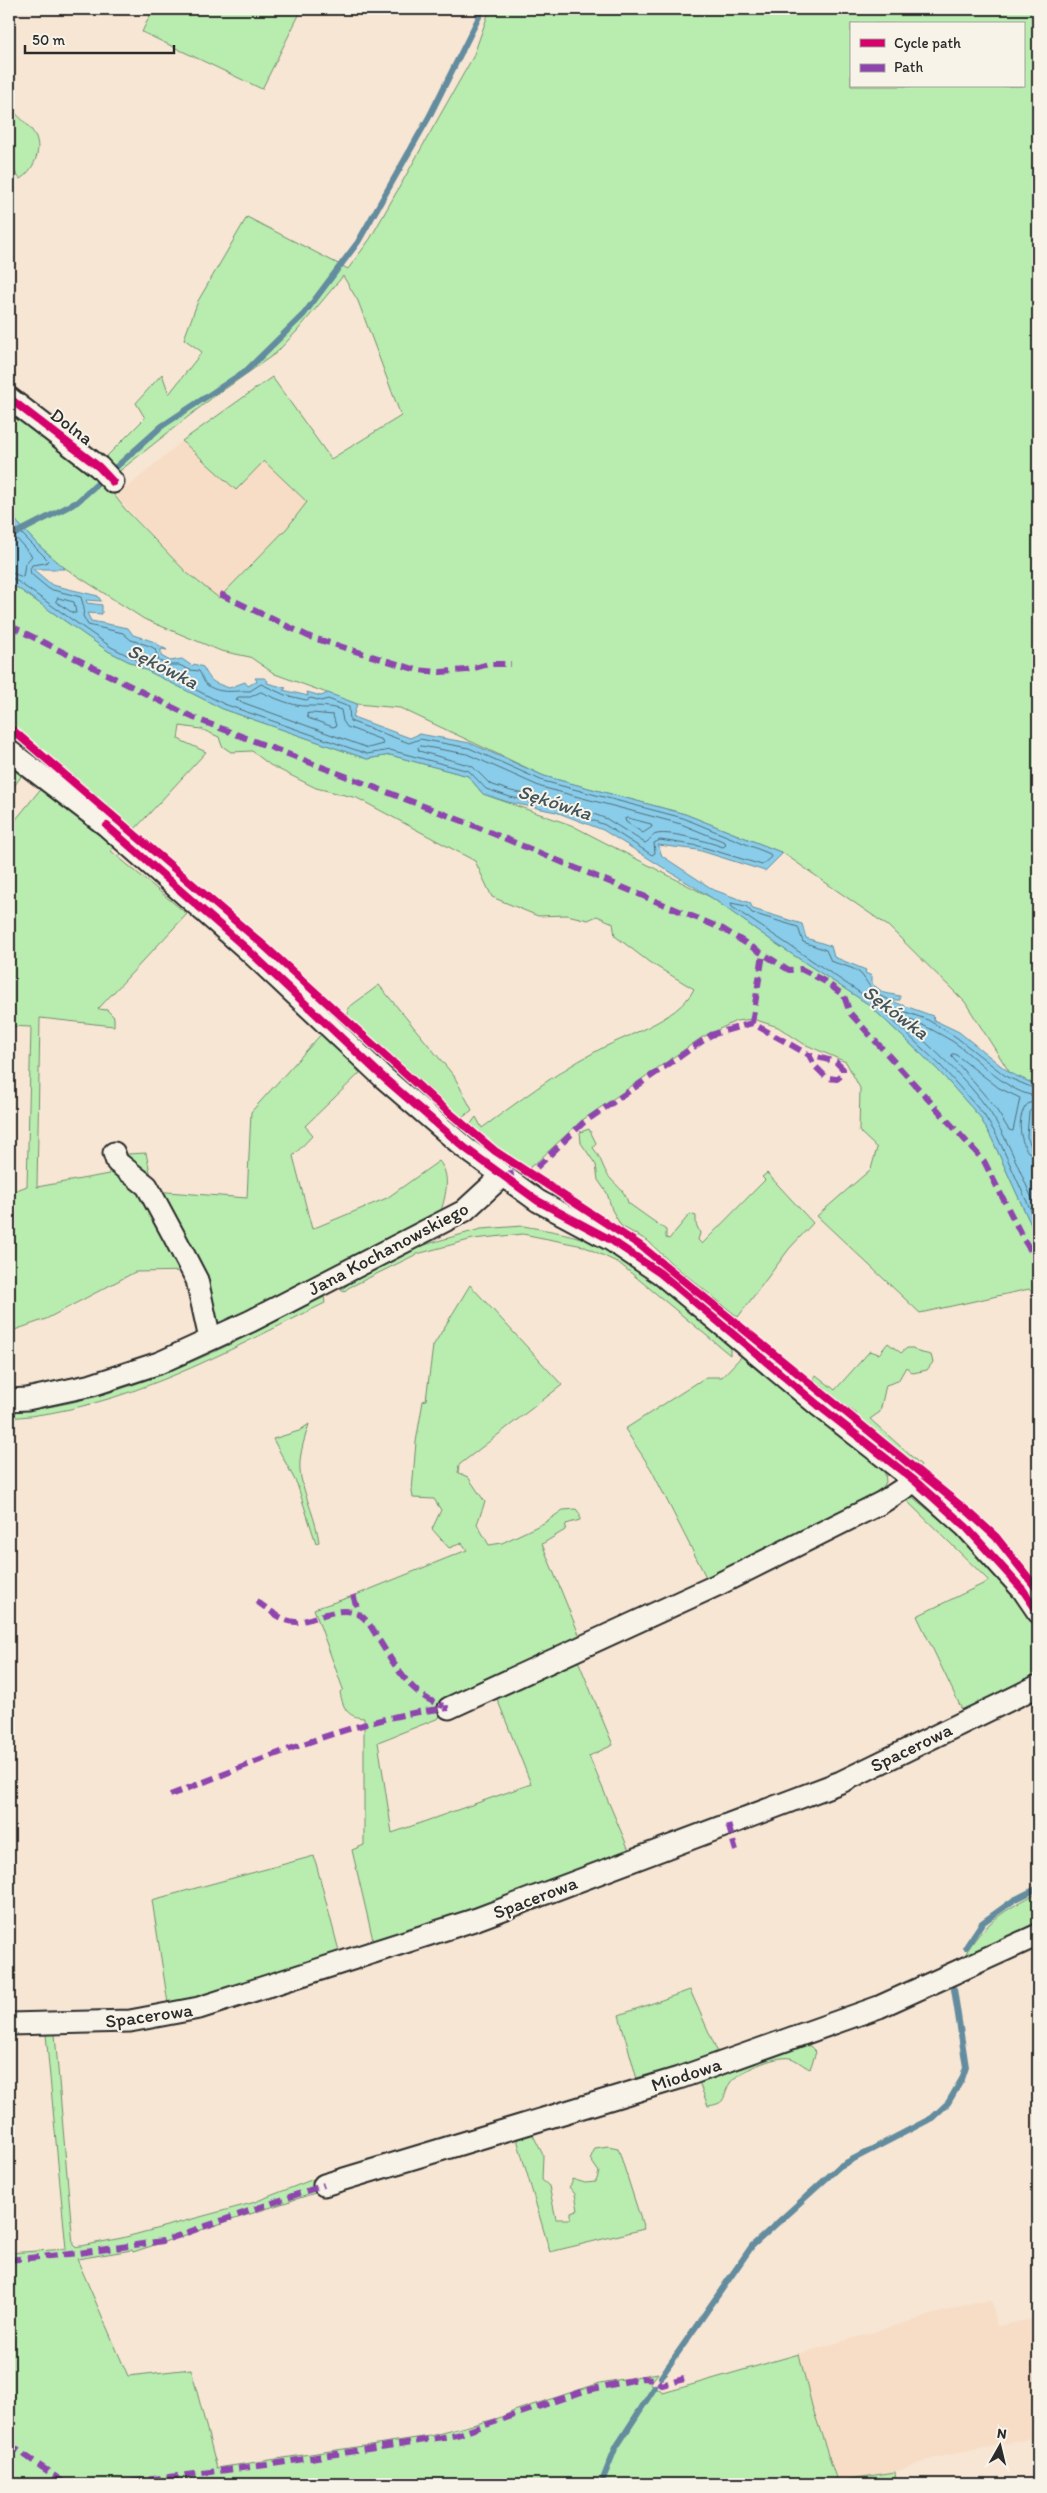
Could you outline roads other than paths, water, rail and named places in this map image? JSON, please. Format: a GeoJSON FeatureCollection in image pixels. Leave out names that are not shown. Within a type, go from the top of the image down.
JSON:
{"type":"FeatureCollection","features":[{"type":"Feature","properties":{"kind":"street","name":"Dolna"},"geometry":{"type":"LineString","coordinates":[[9,398],[99,466],[113,482]]}},
{"type":"Feature","properties":{"kind":"street"},"geometry":{"type":"LineString","coordinates":[[9,751],[108,826],[247,949],[437,1125],[502,1176],[538,1201],[611,1240],[660,1273],[818,1405],[915,1481],[966,1527],[1023,1590],[1038,1612]]}},
{"type":"Feature","properties":{"kind":"street"},"geometry":{"type":"LineString","coordinates":[[114,1153],[117,1162],[147,1186],[176,1238],[197,1280],[210,1339]]}},
{"type":"Feature","properties":{"kind":"street","name":"Jana Kochanowskiego"},"geometry":{"type":"LineString","coordinates":[[9,1400],[27,1399],[92,1385],[159,1363],[251,1321],[464,1211],[502,1176]]}},
{"type":"Feature","properties":{"kind":"street"},"geometry":{"type":"LineString","coordinates":[[449,1708],[716,1585],[881,1503],[915,1481]]}},
{"type":"Feature","properties":{"kind":"street","name":"Spacerowa"},"geometry":{"type":"LineString","coordinates":[[9,2024],[130,2021],[199,2008],[477,1919],[841,1782],[1038,1686]]}},
{"type":"Feature","properties":{"kind":"street","name":"Miodowa"},"geometry":{"type":"LineString","coordinates":[[324,2185],[679,2078],[879,2007],[1038,1935]]}},
{"type":"Feature","properties":{"kind":"water","name":"Sękówka"},"geometry":{"type":"Polygon","coordinates":[[[9,513],[36,543],[65,569],[33,569],[52,585],[98,596],[101,601],[86,600],[87,603],[102,605],[102,614],[87,613],[91,621],[128,628],[133,635],[152,641],[167,650],[161,649],[161,656],[170,661],[182,659],[192,666],[194,664],[203,667],[216,683],[229,688],[245,682],[248,686],[257,681],[255,678],[264,678],[268,681],[267,683],[286,688],[283,690],[308,696],[307,692],[321,696],[328,693],[357,704],[353,717],[410,738],[419,734],[470,743],[544,776],[685,814],[783,853],[765,871],[698,850],[658,845],[662,856],[714,890],[750,903],[753,909],[802,924],[806,938],[831,946],[834,957],[866,970],[865,973],[872,976],[872,984],[884,993],[900,996],[900,1000],[893,1000],[894,1002],[933,1016],[934,1020],[959,1032],[1010,1073],[1038,1086],[1038,1114],[1034,1113],[1032,1137],[1038,1149],[1038,1233],[1032,1227],[980,1117],[938,1070],[868,1004],[778,945],[712,898],[603,830],[556,812],[508,802],[483,794],[468,776],[390,755],[367,759],[223,709],[108,651],[9,582],[9,513]]]}},
{"type":"Feature","properties":{"kind":"waterway"},"geometry":{"type":"LineString","coordinates":[[9,537],[77,502],[162,426],[247,370],[304,314],[358,242],[429,117],[483,9]]}},
{"type":"Feature","properties":{"kind":"waterway"},"geometry":{"type":"LineString","coordinates":[[966,1947],[982,1923],[1014,1900],[1038,1888]]}},
{"type":"Feature","properties":{"kind":"waterway"},"geometry":{"type":"LineString","coordinates":[[661,2377],[752,2246],[840,2166],[932,2118],[948,2103],[962,2079],[966,2067],[954,1989]]}},
{"type":"Feature","properties":{"kind":"waterway"},"geometry":{"type":"LineString","coordinates":[[601,2484],[615,2449],[655,2387]]}}]}
